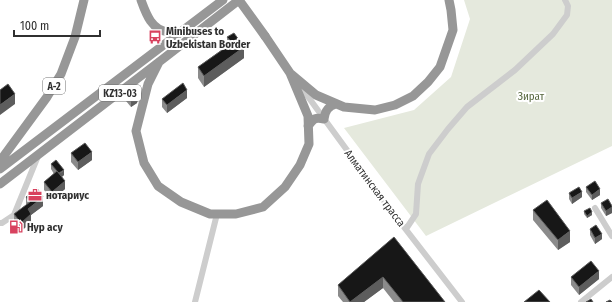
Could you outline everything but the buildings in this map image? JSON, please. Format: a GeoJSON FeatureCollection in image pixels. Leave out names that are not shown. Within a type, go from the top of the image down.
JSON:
{"type":"FeatureCollection","features":[{"type":"Feature","properties":{"kind":"highway","name":"A-2"},"geometry":{"type":"LineString","coordinates":[[0,160],[47,97],[61,74],[75,37],[84,0]]}},
{"type":"Feature","properties":{"kind":"highway"},"geometry":{"type":"LineString","coordinates":[[141,0],[153,26],[161,31],[169,32],[184,30],[194,36]]}},
{"type":"Feature","properties":{"kind":"highway","name":"KZ13-03"},"geometry":{"type":"LineString","coordinates":[[0,168],[224,0]]}},
{"type":"Feature","properties":{"kind":"highway"},"geometry":{"type":"LineString","coordinates":[[159,62],[148,84],[136,131],[144,163],[158,186],[181,202],[210,214],[236,214],[263,207],[285,187],[300,165],[309,144],[308,116],[290,73],[239,0]]}},
{"type":"Feature","properties":{"kind":"highway","name":"KZ13-03"},"geometry":{"type":"LineString","coordinates":[[0,184],[239,0]]}},
{"type":"Feature","properties":{"kind":"highway"},"geometry":{"type":"LineString","coordinates":[[290,73],[316,95],[344,107],[376,110],[396,105],[413,96],[428,82],[440,67],[453,30],[449,0]]}},
{"type":"Feature","properties":{"kind":"highway"},"geometry":{"type":"LineString","coordinates":[[308,126],[314,119],[324,119],[328,108],[331,105],[336,104]]}},
{"type":"Feature","properties":{"kind":"highway"},"geometry":{"type":"LineString","coordinates":[[31,145],[39,155]]}},
{"type":"Feature","properties":{"kind":"street"},"geometry":{"type":"LineString","coordinates":[[406,229],[416,214],[418,184],[429,154],[467,107],[515,70],[552,34],[567,15],[568,6],[565,0]]}},
{"type":"Feature","properties":{"kind":"street","name":"Алматинская трасса"},"geometry":{"type":"LineString","coordinates":[[290,73],[462,302]]}},
{"type":"Feature","properties":{"kind":"street"},"geometry":{"type":"LineString","coordinates":[[0,223],[14,215],[39,155]]}},
{"type":"Feature","properties":{"kind":"street"},"geometry":{"type":"LineString","coordinates":[[594,208],[612,236]]}},
{"type":"Feature","properties":{"kind":"street"},"geometry":{"type":"LineString","coordinates":[[194,302],[217,214]]}},
{"type":"Feature","properties":{"kind":"street"},"geometry":{"type":"LineString","coordinates":[[581,302],[612,277]]}},
{"type":"Feature","properties":{"kind":"green space","name":"Зират"},"geometry":{"type":"Polygon","coordinates":[[[464,0],[612,0],[612,146],[426,236],[344,128],[414,110],[451,77],[470,19],[464,0]]]}},
{"type":"Feature","properties":{"kind":"place","name":"Minibuses to Uzbekistan Border"},"geometry":{"type":"Point","coordinates":[155,37]}},
{"type":"Feature","properties":{"kind":"place","name":"нотариус"},"geometry":{"type":"Point","coordinates":[35,195]}},
{"type":"Feature","properties":{"kind":"place","name":"Нур асу"},"geometry":{"type":"Point","coordinates":[16,227]}}]}
